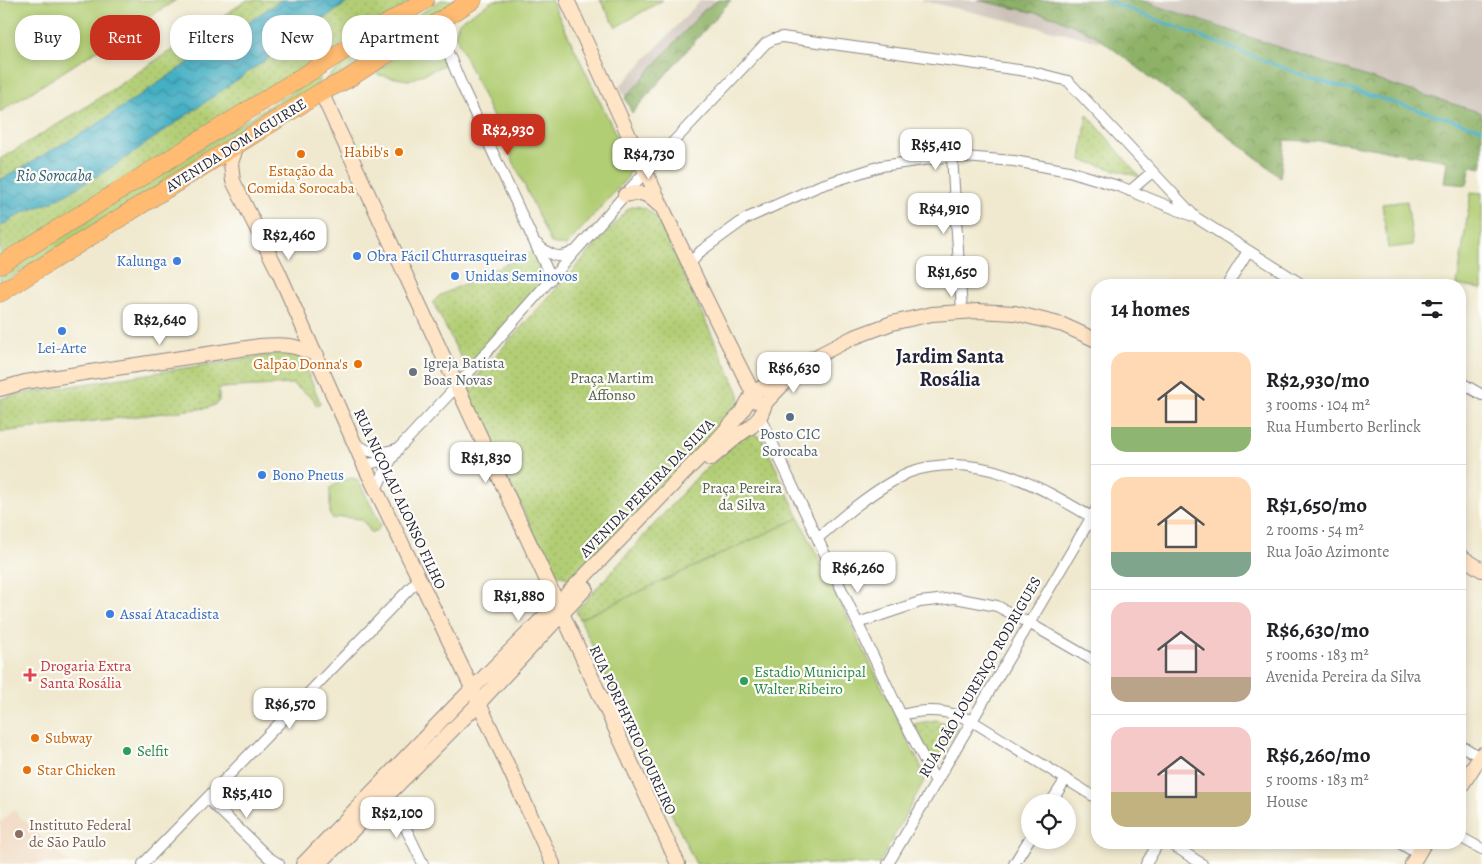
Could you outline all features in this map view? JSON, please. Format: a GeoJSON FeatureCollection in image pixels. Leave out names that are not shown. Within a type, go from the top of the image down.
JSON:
{"type":"FeatureCollection","features":[{"type":"Feature","properties":{"kind":"highway","name":"AVENIDA DOM AGUIRRE"},"geometry":{"type":"LineString","coordinates":[[401,15],[425,0]]}},
{"type":"Feature","properties":{"kind":"highway","name":"AVENIDA DOM AGUIRRE"},"geometry":{"type":"LineString","coordinates":[[450,15],[473,0]]}},
{"type":"Feature","properties":{"kind":"highway","name":"AVENIDA DOM AGUIRRE"},"geometry":{"type":"LineString","coordinates":[[0,265],[342,52]]}},
{"type":"Feature","properties":{"kind":"highway"},"geometry":{"type":"LineString","coordinates":[[321,92],[319,85],[321,78],[344,60]]}},
{"type":"Feature","properties":{"kind":"highway","name":"AVENIDA DOM AGUIRRE"},"geometry":{"type":"LineString","coordinates":[[0,293],[321,92],[346,80],[378,60]]}},
{"type":"Feature","properties":{"kind":"main road"},"geometry":{"type":"LineString","coordinates":[[567,0],[689,265],[753,393],[760,416]]}},
{"type":"Feature","properties":{"kind":"main road","name":"RUA PORPHYRIO LOUREIRO"},"geometry":{"type":"LineString","coordinates":[[321,92],[678,864]]}},
{"type":"Feature","properties":{"kind":"main road","name":"RUA NICOLAU ALONSO FILHO"},"geometry":{"type":"LineString","coordinates":[[237,144],[231,164],[233,181],[279,273],[364,465],[403,542],[418,579],[472,688],[553,864]]}},
{"type":"Feature","properties":{"kind":"main road"},"geometry":{"type":"LineString","coordinates":[[625,195],[634,192],[643,193],[662,207]]}},
{"type":"Feature","properties":{"kind":"main road","name":"AVENIDA PEREIRA DA SILVA"},"geometry":{"type":"LineString","coordinates":[[319,864],[478,704],[559,609],[741,413],[753,393],[810,359],[852,338],[892,323],[932,314],[962,311],[1015,313],[1063,324],[1091,338]]}},
{"type":"Feature","properties":{"kind":"main road"},"geometry":{"type":"LineString","coordinates":[[0,389],[35,380],[260,346],[297,347],[317,356]]}},
{"type":"Feature","properties":{"kind":"main road","name":"AVENIDA PEREIRA DA SILVA"},"geometry":{"type":"LineString","coordinates":[[302,864],[472,688],[559,609],[693,473],[752,426],[760,416],[766,402],[810,359]]}},
{"type":"Feature","properties":{"kind":"main road"},"geometry":{"type":"LineString","coordinates":[[745,378],[757,382],[774,381]]}},
{"type":"Feature","properties":{"kind":"main road"},"geometry":{"type":"LineString","coordinates":[[1466,560],[1482,570]]}},
{"type":"Feature","properties":{"kind":"main road"},"geometry":{"type":"LineString","coordinates":[[462,667],[471,672],[488,673]]}},
{"type":"Feature","properties":{"kind":"main road"},"geometry":{"type":"LineString","coordinates":[[1466,779],[1481,756]]}},
{"type":"Feature","properties":{"kind":"street"},"geometry":{"type":"LineString","coordinates":[[376,490],[386,468],[399,448],[456,387],[646,172],[766,43],[774,38],[782,37],[1033,72],[1068,81],[1195,217]]}},
{"type":"Feature","properties":{"kind":"street"},"geometry":{"type":"LineString","coordinates":[[451,60],[551,278]]}},
{"type":"Feature","properties":{"kind":"street"},"geometry":{"type":"LineString","coordinates":[[952,156],[962,311]]}},
{"type":"Feature","properties":{"kind":"street"},"geometry":{"type":"LineString","coordinates":[[689,265],[701,252],[745,219],[819,186],[881,166],[952,156],[1014,161],[1069,171],[1130,191],[1195,217],[1292,279]]}},
{"type":"Feature","properties":{"kind":"street"},"geometry":{"type":"LineString","coordinates":[[1130,191],[1152,172]]}},
{"type":"Feature","properties":{"kind":"street"},"geometry":{"type":"LineString","coordinates":[[534,241],[547,253],[556,256],[566,256],[577,248]]}},
{"type":"Feature","properties":{"kind":"street"},"geometry":{"type":"LineString","coordinates":[[1231,279],[1248,251]]}},
{"type":"Feature","properties":{"kind":"street"},"geometry":{"type":"LineString","coordinates":[[1466,386],[1482,395]]}},
{"type":"Feature","properties":{"kind":"street"},"geometry":{"type":"LineString","coordinates":[[760,416],[901,716],[936,782]]}},
{"type":"Feature","properties":{"kind":"street"},"geometry":{"type":"LineString","coordinates":[[354,441],[368,451],[377,453],[399,448]]}},
{"type":"Feature","properties":{"kind":"street"},"geometry":{"type":"LineString","coordinates":[[364,465],[376,462],[399,448]]}},
{"type":"Feature","properties":{"kind":"street"},"geometry":{"type":"LineString","coordinates":[[818,538],[871,493],[909,472],[940,465],[984,467],[1034,484],[1091,517]]}},
{"type":"Feature","properties":{"kind":"street","name":"RUA JOÃO LOURENÇO RODRIGUES"},"geometry":{"type":"LineString","coordinates":[[888,864],[1029,623],[1091,524]]}},
{"type":"Feature","properties":{"kind":"street"},"geometry":{"type":"LineString","coordinates":[[143,864],[418,579]]}},
{"type":"Feature","properties":{"kind":"street"},"geometry":{"type":"LineString","coordinates":[[858,623],[920,602],[955,598],[997,606],[1091,660]]}},
{"type":"Feature","properties":{"kind":"street"},"geometry":{"type":"LineString","coordinates":[[901,716],[914,712],[934,710],[956,714],[972,721],[1091,795]]}},
{"type":"Feature","properties":{"kind":"street"},"geometry":{"type":"LineString","coordinates":[[1466,748],[1481,756]]}},
{"type":"Feature","properties":{"kind":"street"},"geometry":{"type":"LineString","coordinates":[[1057,794],[1066,779]]}},
{"type":"Feature","properties":{"kind":"street"},"geometry":{"type":"LineString","coordinates":[[207,798],[270,861],[279,864]]}},
{"type":"Feature","properties":{"kind":"street"},"geometry":{"type":"LineString","coordinates":[[375,807],[390,808],[399,814],[423,864]]}},
{"type":"Feature","properties":{"kind":"street"},"geometry":{"type":"LineString","coordinates":[[1466,840],[1482,849]]}},
{"type":"Feature","properties":{"kind":"street"},"geometry":{"type":"LineString","coordinates":[[1014,864],[1023,849]]}},
{"type":"Feature","properties":{"kind":"street"},"geometry":{"type":"LineString","coordinates":[[1146,864],[1155,849]]}},
{"type":"Feature","properties":{"kind":"street"},"geometry":{"type":"LineString","coordinates":[[1179,849],[1202,864]]}},
{"type":"Feature","properties":{"kind":"shaded area"},"geometry":{"type":"Polygon","coordinates":[[[701,0],[731,0],[632,113],[620,86],[701,0]]]}},
{"type":"Feature","properties":{"kind":"shaded area"},"geometry":{"type":"Polygon","coordinates":[[[920,0],[1482,0],[1482,136],[1283,84],[920,0]]]}},
{"type":"Feature","properties":{"kind":"shaded area","name":"Instituto Federal de São Paulo"},"geometry":{"type":"Polygon","coordinates":[[[13,810],[70,864],[0,864],[0,823],[13,810]]]}},
{"type":"Feature","properties":{"kind":"green space"},"geometry":{"type":"Polygon","coordinates":[[[0,0],[176,0],[152,15],[90,15],[90,55],[0,112],[0,0]]]}},
{"type":"Feature","properties":{"kind":"green space"},"geometry":{"type":"Polygon","coordinates":[[[247,0],[414,0],[390,15],[342,15],[342,45],[332,51],[332,15],[262,15],[262,60],[318,60],[0,258],[0,159],[78,112],[156,60],[160,60],[160,58],[170,51],[170,60],[252,60],[252,15],[224,15],[247,0]]]}},
{"type":"Feature","properties":{"kind":"green space"},"geometry":{"type":"Polygon","coordinates":[[[441,0],[461,0],[437,15],[418,15],[441,0]]]}},
{"type":"Feature","properties":{"kind":"green space"},"geometry":{"type":"Polygon","coordinates":[[[494,0],[551,0],[632,168],[627,178],[566,246],[551,243],[457,39],[459,22],[494,0]]]}},
{"type":"Feature","properties":{"kind":"green space"},"geometry":{"type":"Polygon","coordinates":[[[600,0],[663,0],[616,27],[600,0]]]}},
{"type":"Feature","properties":{"kind":"green space"},"geometry":{"type":"Polygon","coordinates":[[[718,0],[731,0],[632,113],[625,98],[703,11],[718,0]]]}},
{"type":"Feature","properties":{"kind":"green space"},"geometry":{"type":"Polygon","coordinates":[[[977,0],[1140,0],[1370,78],[1482,113],[1482,168],[1471,166],[1467,185],[1444,183],[1447,161],[1342,143],[1285,140],[1280,178],[1266,165],[1096,36],[1055,17],[977,0]]]}},
{"type":"Feature","properties":{"kind":"green space"},"geometry":{"type":"Polygon","coordinates":[[[351,60],[364,60],[325,84],[326,79],[351,60]]]}},
{"type":"Feature","properties":{"kind":"green space"},"geometry":{"type":"Polygon","coordinates":[[[393,60],[444,60],[446,64],[408,80],[379,75],[376,71],[393,60]]]}},
{"type":"Feature","properties":{"kind":"green space"},"geometry":{"type":"Polygon","coordinates":[[[319,75],[320,78],[315,89],[0,284],[0,273],[319,75]]]}},
{"type":"Feature","properties":{"kind":"green space"},"geometry":{"type":"Polygon","coordinates":[[[1087,114],[1140,177],[1081,160],[1087,114]]]}},
{"type":"Feature","properties":{"kind":"green space"},"geometry":{"type":"Polygon","coordinates":[[[1471,192],[1482,193],[1482,289],[1466,286],[1466,279],[1458,279],[1471,192]]]}},
{"type":"Feature","properties":{"kind":"green space"},"geometry":{"type":"Polygon","coordinates":[[[1407,201],[1413,245],[1388,248],[1382,204],[1407,201]]]}},
{"type":"Feature","properties":{"kind":"green space","name":"Praça Martim Affonso"},"geometry":{"type":"Polygon","coordinates":[[[636,206],[649,211],[659,221],[737,389],[739,403],[736,411],[579,572],[570,578],[564,577],[555,573],[542,551],[474,404],[470,394],[471,383],[629,208],[636,206]]]}},
{"type":"Feature","properties":{"kind":"green space"},"geometry":{"type":"Polygon","coordinates":[[[535,250],[548,277],[467,370],[433,302],[439,296],[535,250]]]}},
{"type":"Feature","properties":{"kind":"green space"},"geometry":{"type":"Polygon","coordinates":[[[281,353],[294,354],[302,359],[320,402],[319,405],[316,405],[313,398],[292,384],[221,388],[219,391],[219,401],[207,408],[0,432],[0,399],[14,395],[281,353]]]}},
{"type":"Feature","properties":{"kind":"green space","name":"Praça Pereira da Silva"},"geometry":{"type":"Polygon","coordinates":[[[746,434],[754,434],[762,438],[799,518],[580,619],[576,611],[697,477],[746,434]]]}},
{"type":"Feature","properties":{"kind":"green space"},"geometry":{"type":"Polygon","coordinates":[[[352,478],[358,480],[381,525],[376,532],[370,532],[361,519],[341,517],[333,519],[330,515],[330,488],[341,481],[352,478]]]}},
{"type":"Feature","properties":{"kind":"green space","name":"Estadio Municipal Walter Ribeiro"},"geometry":{"type":"Polygon","coordinates":[[[799,518],[926,777],[879,864],[696,864],[637,743],[580,619],[799,518]]]}},
{"type":"Feature","properties":{"kind":"green space"},"geometry":{"type":"Polygon","coordinates":[[[936,720],[958,727],[932,768],[913,724],[936,720]]]}},
{"type":"Feature","properties":{"kind":"water","name":"Rio Sorocaba"},"geometry":{"type":"Polygon","coordinates":[[[281,0],[351,0],[330,15],[262,15],[262,60],[265,60],[114,166],[52,202],[22,213],[0,227],[0,180],[96,125],[192,60],[252,60],[252,20],[281,0]]]}},
{"type":"Feature","properties":{"kind":"waterway"},"geometry":{"type":"LineString","coordinates":[[1105,0],[1302,75],[1482,129]]}},
{"type":"Feature","properties":{"kind":"place","name":"Habib's"},"geometry":{"type":"Point","coordinates":[399,152]}},
{"type":"Feature","properties":{"kind":"place","name":"Estação da Comida Sorocaba"},"geometry":{"type":"Point","coordinates":[301,154]}},
{"type":"Feature","properties":{"kind":"place","name":"Obra Fácil Churrasqueiras"},"geometry":{"type":"Point","coordinates":[357,256]}},
{"type":"Feature","properties":{"kind":"place","name":"Kalunga"},"geometry":{"type":"Point","coordinates":[177,261]}},
{"type":"Feature","properties":{"kind":"place","name":"Unidas Seminovos"},"geometry":{"type":"Point","coordinates":[455,276]}},
{"type":"Feature","properties":{"kind":"place","name":"Lei-Arte"},"geometry":{"type":"Point","coordinates":[62,331]}},
{"type":"Feature","properties":{"kind":"place","name":"Galpão Donna's"},"geometry":{"type":"Point","coordinates":[358,364]}},
{"type":"Feature","properties":{"kind":"place","name":"Igreja Batista Boas Novas"},"geometry":{"type":"Point","coordinates":[413,372]}},
{"type":"Feature","properties":{"kind":"place","name":"Posto CIC Sorocaba"},"geometry":{"type":"Point","coordinates":[790,417]}},
{"type":"Feature","properties":{"kind":"place","name":"Bono Pneus"},"geometry":{"type":"Point","coordinates":[262,475]}},
{"type":"Feature","properties":{"kind":"place","name":"Assaí Atacadista"},"geometry":{"type":"Point","coordinates":[110,614]}},
{"type":"Feature","properties":{"kind":"place","name":"Drogaria Extra Santa Rosália"},"geometry":{"type":"Point","coordinates":[30,675]}},
{"type":"Feature","properties":{"kind":"place","name":"Estadio Municipal Walter Ribeiro"},"geometry":{"type":"Point","coordinates":[744,681]}},
{"type":"Feature","properties":{"kind":"place","name":"Subway"},"geometry":{"type":"Point","coordinates":[35,738]}},
{"type":"Feature","properties":{"kind":"place","name":"Selfit"},"geometry":{"type":"Point","coordinates":[127,751]}},
{"type":"Feature","properties":{"kind":"place","name":"Star Chicken"},"geometry":{"type":"Point","coordinates":[27,770]}},
{"type":"Feature","properties":{"kind":"place","name":"Instituto Federal de São Paulo"},"geometry":{"type":"Point","coordinates":[19,834]}},
{"type":"Feature","properties":{"kind":"district","name":"Jardim Santa Rosália"},"geometry":{"type":"Point","coordinates":[950,368]}}]}
